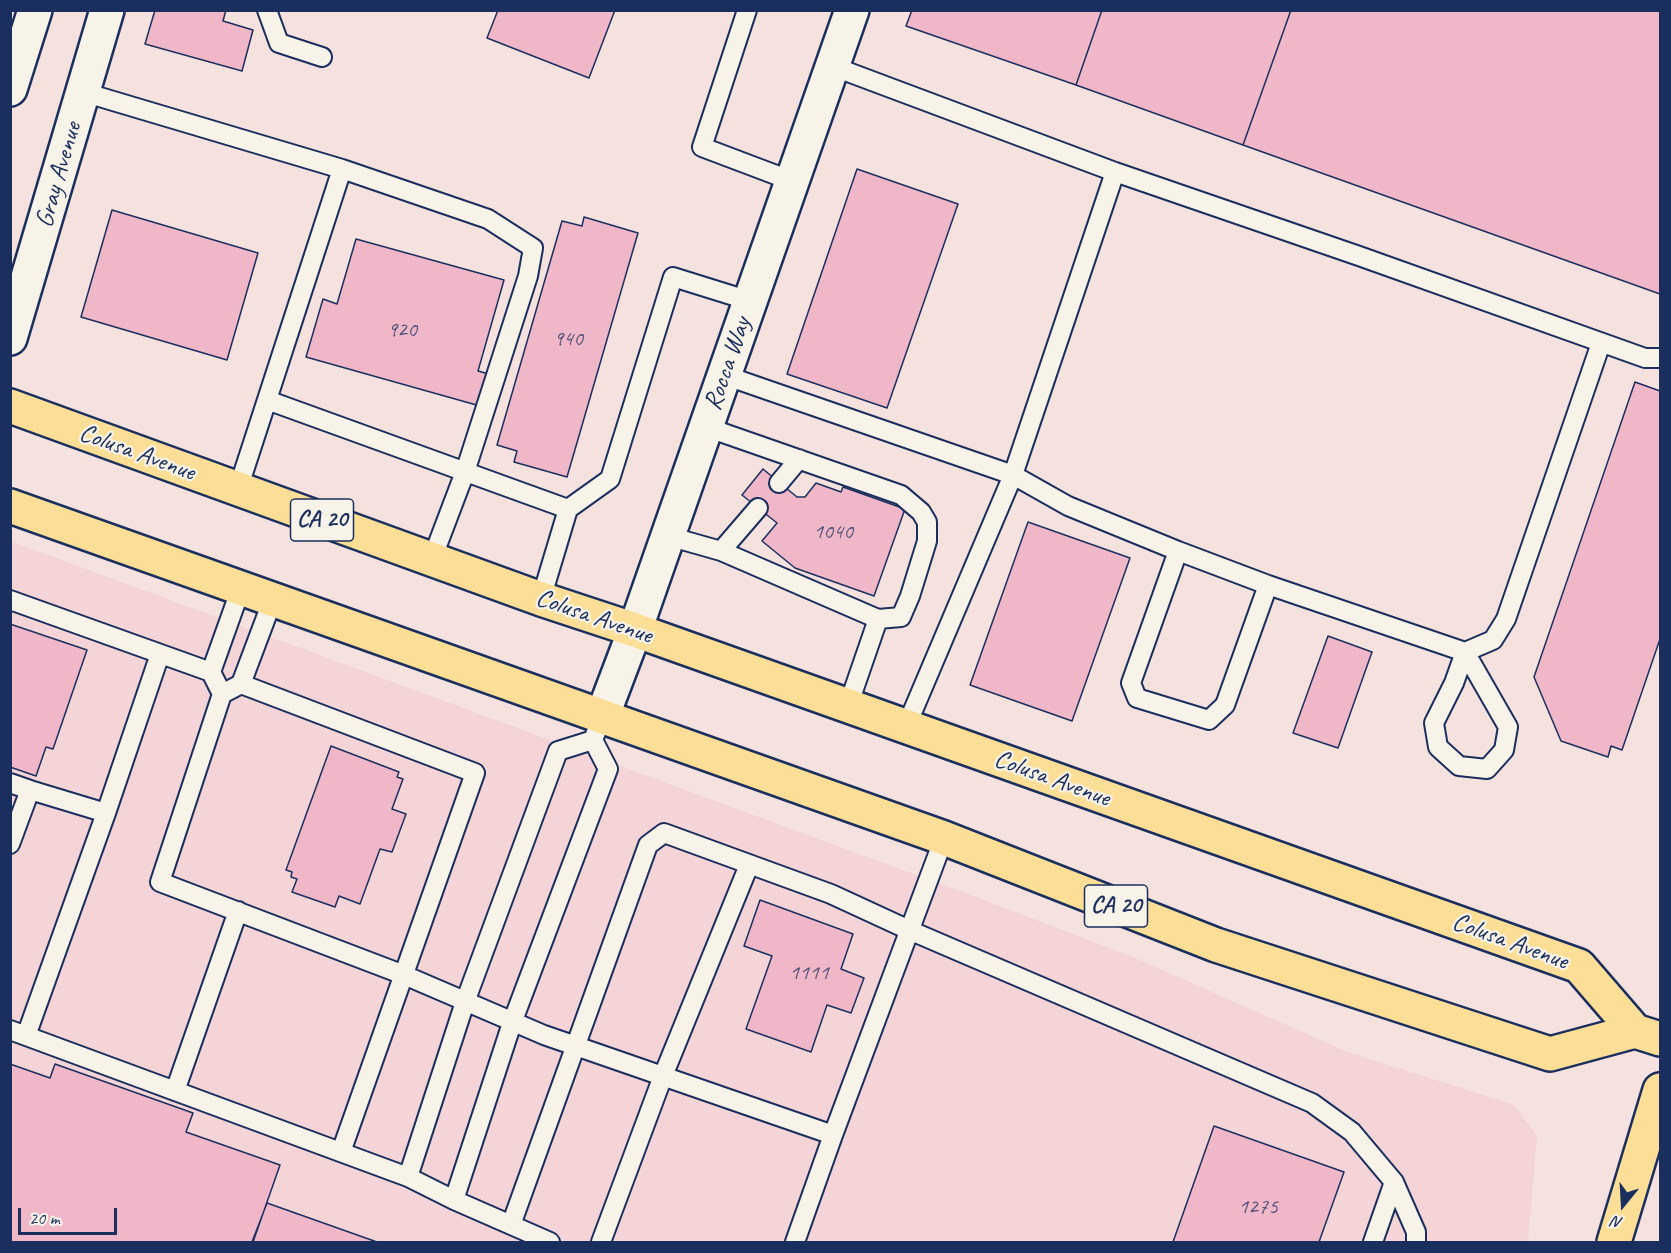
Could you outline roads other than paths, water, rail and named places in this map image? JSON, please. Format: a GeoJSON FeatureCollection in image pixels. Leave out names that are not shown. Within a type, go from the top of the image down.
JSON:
{"type":"FeatureCollection","features":[{"type":"Feature","properties":{"kind":"highway","name":"Colusa Avenue"},"geometry":{"type":"LineString","coordinates":[[10,406],[541,599],[635,630],[1579,966],[1648,1035]]}},
{"type":"Feature","properties":{"kind":"highway","name":"Colusa Avenue"},"geometry":{"type":"LineString","coordinates":[[10,506],[273,599],[598,728],[944,838],[1216,945],[1550,1054],[1648,1035]]}},
{"type":"Feature","properties":{"kind":"highway"},"geometry":{"type":"LineString","coordinates":[[1614,1242],[1660,1090]]}},
{"type":"Feature","properties":{"kind":"street"},"geometry":{"type":"LineString","coordinates":[[10,89],[35,10]]}},
{"type":"Feature","properties":{"kind":"street","name":"Gray Avenue"},"geometry":{"type":"LineString","coordinates":[[10,339],[107,10]]}},
{"type":"Feature","properties":{"kind":"street","name":"Rocca Way"},"geometry":{"type":"LineString","coordinates":[[598,728],[635,630],[852,10]]}},
{"type":"Feature","properties":{"kind":"lane"},"geometry":{"type":"LineString","coordinates":[[267,10],[279,43],[322,57]]}},
{"type":"Feature","properties":{"kind":"lane"},"geometry":{"type":"LineString","coordinates":[[747,10],[702,147],[792,181]]}},
{"type":"Feature","properties":{"kind":"lane"},"geometry":{"type":"LineString","coordinates":[[832,66],[1115,172],[1601,343],[1645,358],[1660,358]]}},
{"type":"Feature","properties":{"kind":"lane"},"geometry":{"type":"LineString","coordinates":[[83,92],[342,170],[488,219],[534,248],[528,276],[465,472],[432,559]]}},
{"type":"Feature","properties":{"kind":"lane"},"geometry":{"type":"LineString","coordinates":[[238,489],[342,170]]}},
{"type":"Feature","properties":{"kind":"lane"},"geometry":{"type":"LineString","coordinates":[[906,727],[1013,475],[1115,172]]}},
{"type":"Feature","properties":{"kind":"lane"},"geometry":{"type":"LineString","coordinates":[[541,599],[568,509],[610,479],[673,277],[750,301]]}},
{"type":"Feature","properties":{"kind":"lane"},"geometry":{"type":"LineString","coordinates":[[724,375],[1013,475],[1068,506],[1178,551],[1268,585],[1465,652],[1508,727],[1504,750],[1487,769],[1459,766],[1438,747],[1434,723],[1454,683],[1465,652],[1493,640],[1506,619],[1601,343]]}},
{"type":"Feature","properties":{"kind":"lane"},"geometry":{"type":"LineString","coordinates":[[267,400],[568,509]]}},
{"type":"Feature","properties":{"kind":"lane"},"geometry":{"type":"LineString","coordinates":[[668,536],[721,551],[878,619],[901,617],[927,542],[927,522],[921,512],[901,495],[706,427]]}},
{"type":"Feature","properties":{"kind":"lane"},"geometry":{"type":"LineString","coordinates":[[779,483],[799,459]]}},
{"type":"Feature","properties":{"kind":"lane"},"geometry":{"type":"LineString","coordinates":[[721,551],[758,508]]}},
{"type":"Feature","properties":{"kind":"lane"},"geometry":{"type":"LineString","coordinates":[[1178,551],[1131,683],[1137,698],[1209,720],[1225,705],[1268,585]]}},
{"type":"Feature","properties":{"kind":"lane"},"geometry":{"type":"LineString","coordinates":[[211,672],[241,588]]}},
{"type":"Feature","properties":{"kind":"lane"},"geometry":{"type":"LineString","coordinates":[[273,599],[241,684],[222,694],[160,882],[404,975],[512,1023],[833,1135]]}},
{"type":"Feature","properties":{"kind":"lane"},"geometry":{"type":"LineString","coordinates":[[10,600],[211,672],[222,694]]}},
{"type":"Feature","properties":{"kind":"lane"},"geometry":{"type":"LineString","coordinates":[[848,706],[878,619]]}},
{"type":"Feature","properties":{"kind":"lane"},"geometry":{"type":"LineString","coordinates":[[160,654],[106,813],[19,1033],[408,1177],[550,1242]]}},
{"type":"Feature","properties":{"kind":"lane"},"geometry":{"type":"LineString","coordinates":[[241,684],[475,773],[341,1152]]}},
{"type":"Feature","properties":{"kind":"lane"},"geometry":{"type":"LineString","coordinates":[[408,1177],[465,1002],[558,751],[598,728],[608,769],[512,1023],[454,1200]]}},
{"type":"Feature","properties":{"kind":"lane"},"geometry":{"type":"LineString","coordinates":[[10,783],[106,813]]}},
{"type":"Feature","properties":{"kind":"lane"},"geometry":{"type":"LineString","coordinates":[[10,844],[30,790]]}},
{"type":"Feature","properties":{"kind":"lane"},"geometry":{"type":"LineString","coordinates":[[511,1225],[648,845],[664,834],[831,894],[909,930],[1312,1103],[1352,1132],[1394,1182],[1416,1232],[1416,1242]]}},
{"type":"Feature","properties":{"kind":"lane"},"geometry":{"type":"LineString","coordinates":[[795,1242],[944,838]]}},
{"type":"Feature","properties":{"kind":"lane"},"geometry":{"type":"LineString","coordinates":[[601,1242],[663,1076],[749,865]]}},
{"type":"Feature","properties":{"kind":"lane"},"geometry":{"type":"LineString","coordinates":[[175,1091],[238,911]]}},
{"type":"Feature","properties":{"kind":"lane"},"geometry":{"type":"LineString","coordinates":[[1373,1242],[1394,1182]]}}]}
